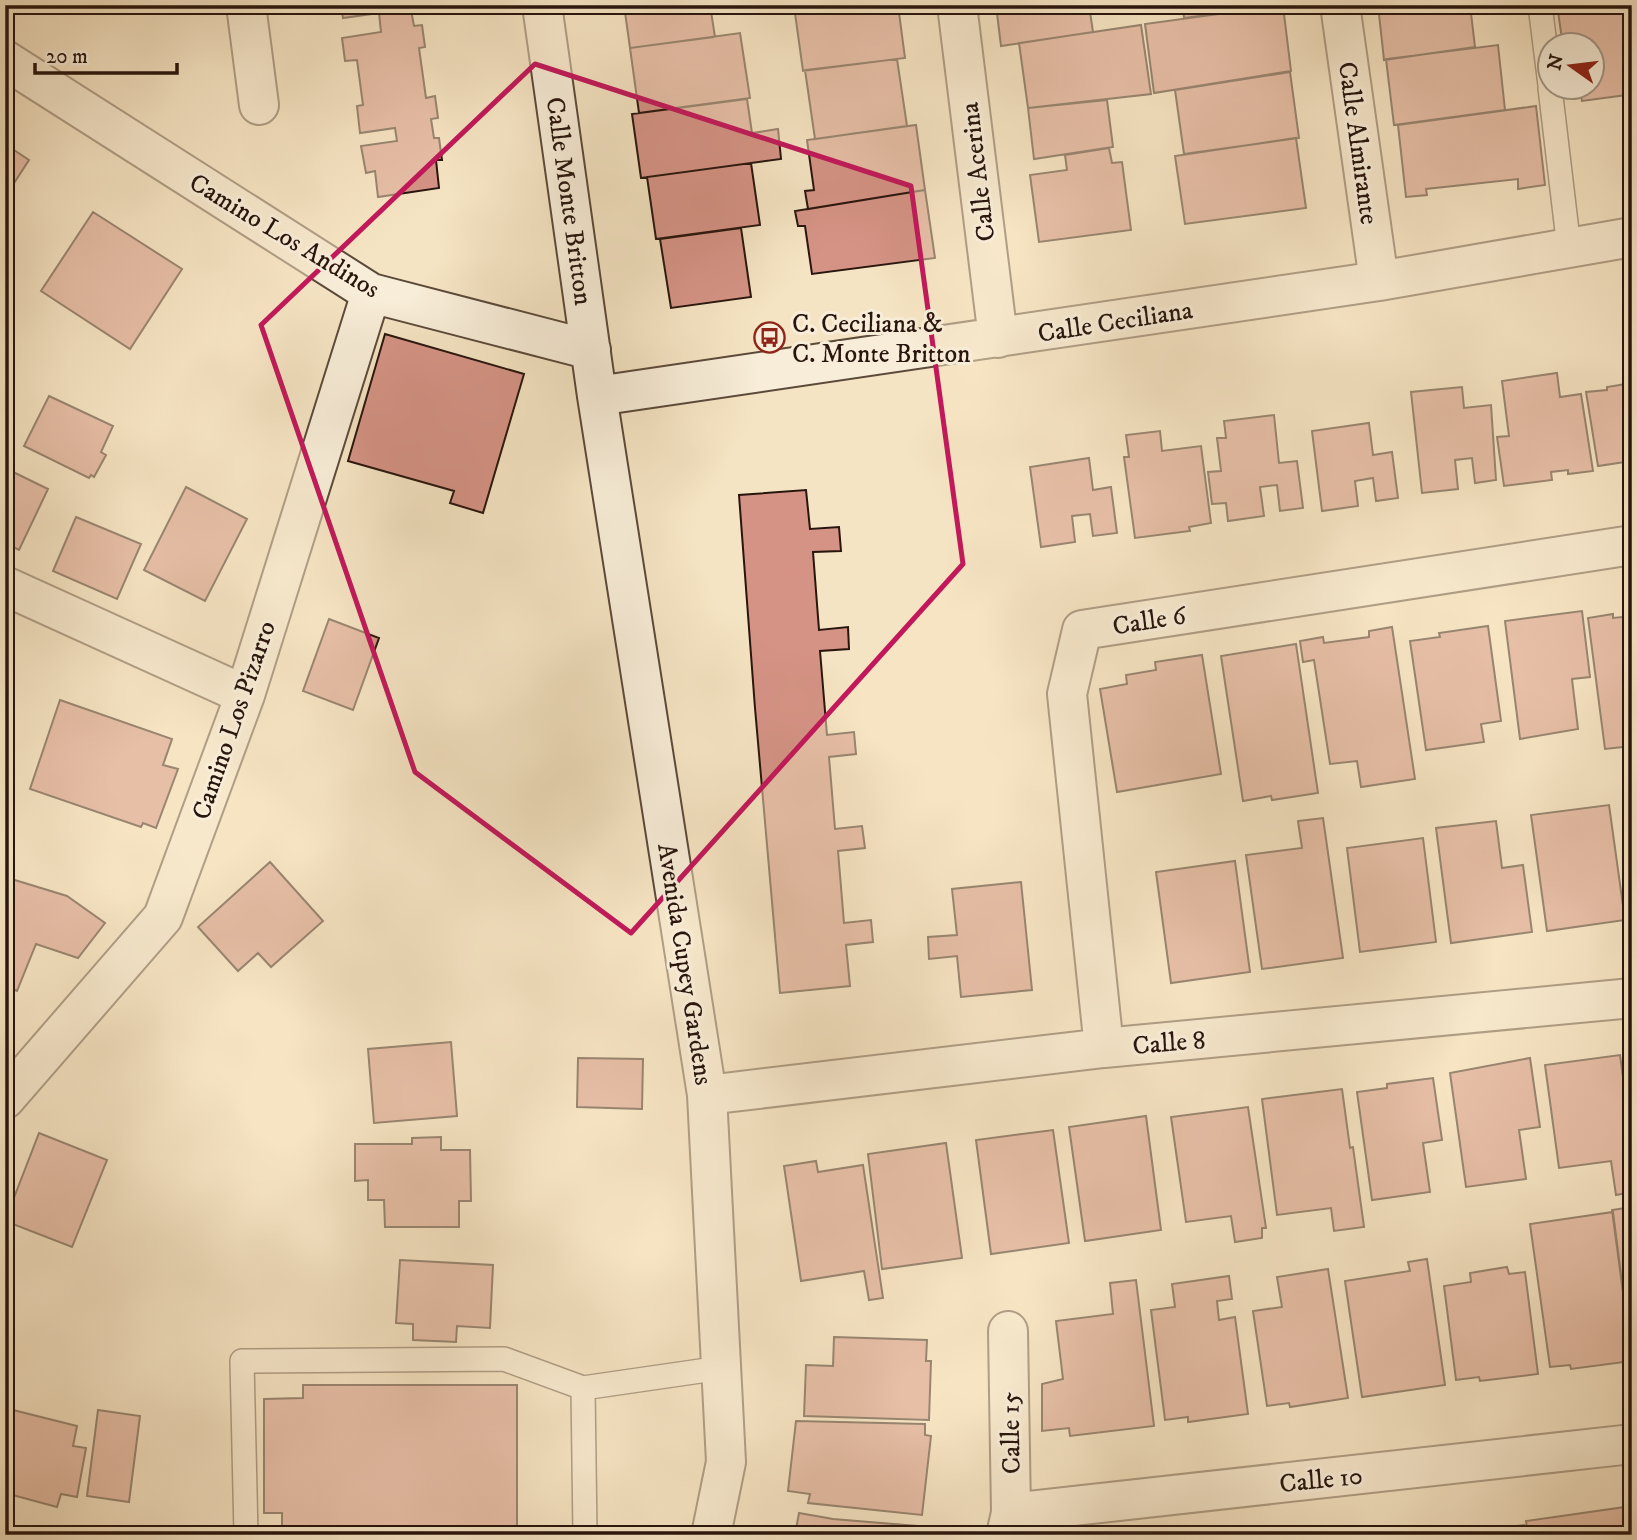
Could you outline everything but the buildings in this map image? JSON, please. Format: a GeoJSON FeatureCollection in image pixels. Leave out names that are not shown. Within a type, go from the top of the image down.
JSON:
{"type":"FeatureCollection","features":[{"type":"Feature","properties":{"kind":"street"},"geometry":{"type":"LineString","coordinates":[[246,5],[259,105]]}},
{"type":"Feature","properties":{"kind":"street","name":"Calle Monte Britton"},"geometry":{"type":"LineString","coordinates":[[542,5],[597,396]]}},
{"type":"Feature","properties":{"kind":"street","name":"Calle Acerina"},"geometry":{"type":"LineString","coordinates":[[957,5],[998,338]]}},
{"type":"Feature","properties":{"kind":"street","name":"Calle Almirante"},"geometry":{"type":"LineString","coordinates":[[1340,5],[1379,281]]}},
{"type":"Feature","properties":{"kind":"street","name":"Camino Los Andinos"},"geometry":{"type":"LineString","coordinates":[[5,60],[372,293],[591,349]]}},
{"type":"Feature","properties":{"kind":"street","name":"Calle Ceciliana"},"geometry":{"type":"LineString","coordinates":[[597,396],[1379,281],[1632,237]]}},
{"type":"Feature","properties":{"kind":"street","name":"Camino Los Pizarro"},"geometry":{"type":"LineString","coordinates":[[5,1099],[163,917],[245,695],[372,293]]}},
{"type":"Feature","properties":{"kind":"street","name":"Avenida Cupey Gardens"},"geometry":{"type":"LineString","coordinates":[[597,396],[707,1095],[726,1462],[710,1535]]}},
{"type":"Feature","properties":{"kind":"street","name":"Calle 6"},"geometry":{"type":"LineString","coordinates":[[1104,1048],[1067,694],[1083,630],[1632,545]]}},
{"type":"Feature","properties":{"kind":"street"},"geometry":{"type":"LineString","coordinates":[[5,586],[245,695]]}},
{"type":"Feature","properties":{"kind":"street","name":"Calle 8"},"geometry":{"type":"LineString","coordinates":[[707,1095],[1104,1048],[1632,998]]}},
{"type":"Feature","properties":{"kind":"street","name":"Calle 15"},"geometry":{"type":"LineString","coordinates":[[1008,1331],[1009,1524]]}},
{"type":"Feature","properties":{"kind":"street","name":"Calle 10"},"geometry":{"type":"LineString","coordinates":[[1009,1524],[1632,1444]]}},
{"type":"Feature","properties":{"kind":"lane"},"geometry":{"type":"LineString","coordinates":[[1540,5],[1543,32]]}},
{"type":"Feature","properties":{"kind":"lane"},"geometry":{"type":"LineString","coordinates":[[1552,102],[1569,248]]}},
{"type":"Feature","properties":{"kind":"lane"},"geometry":{"type":"LineString","coordinates":[[246,1535],[242,1361],[504,1359],[583,1388],[722,1368]]}},
{"type":"Feature","properties":{"kind":"lane"},"geometry":{"type":"LineString","coordinates":[[583,1388],[585,1535]]}},
{"type":"Feature","properties":{"kind":"highlighted area"},"geometry":{"type":"Polygon","coordinates":[[[535,64],[911,186],[963,564],[631,933],[415,772],[261,325],[535,64]]]}},
{"type":"Feature","properties":{"kind":"place","name":"C. Ceciliana & C. Monte Britton"},"geometry":{"type":"Point","coordinates":[769,338]}}]}
